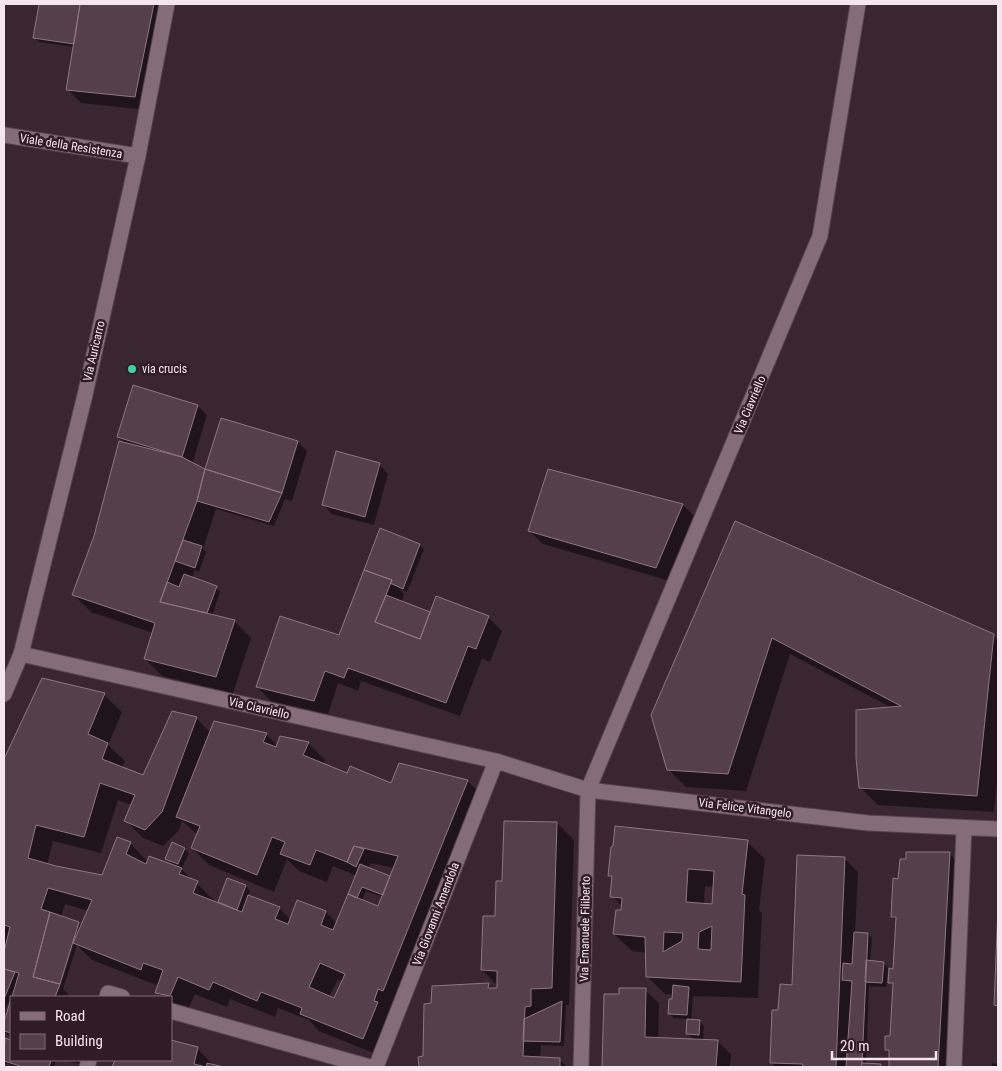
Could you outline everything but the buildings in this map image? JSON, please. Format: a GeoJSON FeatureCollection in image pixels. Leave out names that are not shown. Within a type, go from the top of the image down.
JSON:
{"type":"FeatureCollection","features":[{"type":"Feature","properties":{"kind":"street","name":"Via Auricarro"},"geometry":{"type":"LineString","coordinates":[[4,694],[21,654],[85,395],[138,156],[167,4]]}},
{"type":"Feature","properties":{"kind":"street","name":"Via Ciavriello"},"geometry":{"type":"LineString","coordinates":[[588,790],[820,236],[858,4]]}},
{"type":"Feature","properties":{"kind":"street","name":"Viale della Resistenza"},"geometry":{"type":"LineString","coordinates":[[4,135],[138,156]]}},
{"type":"Feature","properties":{"kind":"street","name":"Via Ciavriello"},"geometry":{"type":"LineString","coordinates":[[21,654],[496,761]]}},
{"type":"Feature","properties":{"kind":"street","name":"Via Felice Vitangelo"},"geometry":{"type":"LineString","coordinates":[[496,761],[588,790],[868,823],[964,829],[998,829]]}},
{"type":"Feature","properties":{"kind":"street","name":"Via Giovanni Amendola"},"geometry":{"type":"LineString","coordinates":[[376,1067],[496,761]]}},
{"type":"Feature","properties":{"kind":"street","name":"Via Emanuele Filiberto"},"geometry":{"type":"LineString","coordinates":[[581,1067],[588,790]]}},
{"type":"Feature","properties":{"kind":"street"},"geometry":{"type":"LineString","coordinates":[[954,1067],[964,829]]}},
{"type":"Feature","properties":{"kind":"street"},"geometry":{"type":"LineString","coordinates":[[107,996],[108,993],[118,996]]}},
{"type":"Feature","properties":{"kind":"street"},"geometry":{"type":"LineString","coordinates":[[172,1011],[370,1067]]}},
{"type":"Feature","properties":{"kind":"place","name":"via crucis"},"geometry":{"type":"Point","coordinates":[132,369]}}]}
